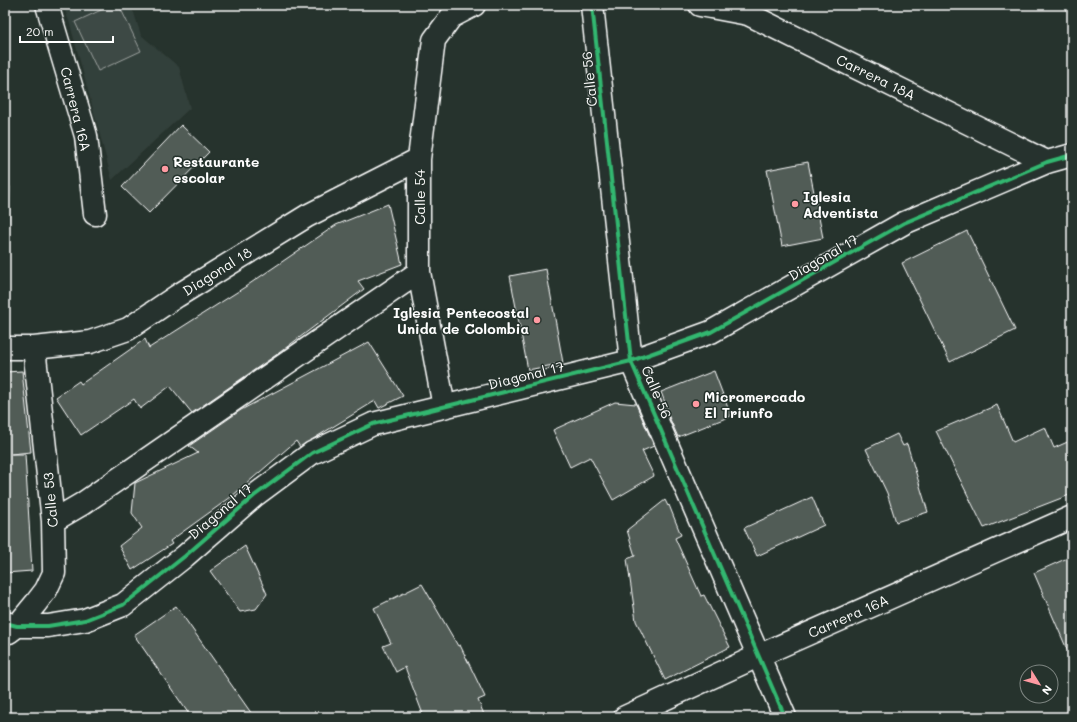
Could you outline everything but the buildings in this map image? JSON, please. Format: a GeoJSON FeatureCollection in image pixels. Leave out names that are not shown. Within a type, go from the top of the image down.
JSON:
{"type":"FeatureCollection","features":[{"type":"Feature","properties":{"kind":"street","name":"Carrera 16A"},"geometry":{"type":"LineString","coordinates":[[48,5],[86,136],[96,214]]}},
{"type":"Feature","properties":{"kind":"street","name":"Calle 54"},"geometry":{"type":"LineString","coordinates":[[444,407],[419,272],[419,159],[434,40],[451,17],[474,5]]}},
{"type":"Feature","properties":{"kind":"street","name":"Calle 56"},"geometry":{"type":"LineString","coordinates":[[592,5],[631,361],[785,717]]}},
{"type":"Feature","properties":{"kind":"street","name":"Carrera 18A"},"geometry":{"type":"LineString","coordinates":[[700,5],[748,14],[1047,162]]}},
{"type":"Feature","properties":{"kind":"street","name":"Diagonal 17"},"geometry":{"type":"LineString","coordinates":[[9,628],[48,626],[84,620],[123,605],[185,556],[254,496],[312,453],[373,424],[631,361],[711,332],[904,223],[1047,162],[1072,155]]}},
{"type":"Feature","properties":{"kind":"street","name":"Diagonal 18"},"geometry":{"type":"LineString","coordinates":[[5,348],[34,348],[90,342],[128,329],[177,296],[307,216],[419,159]]}},
{"type":"Feature","properties":{"kind":"street"},"geometry":{"type":"LineString","coordinates":[[53,521],[82,504],[419,272]]}},
{"type":"Feature","properties":{"kind":"street","name":"Calle 53"},"geometry":{"type":"LineString","coordinates":[[9,628],[46,590],[54,573],[53,521],[34,348]]}},
{"type":"Feature","properties":{"kind":"street","name":"Carrera 16A"},"geometry":{"type":"LineString","coordinates":[[625,717],[758,656],[1072,517]]}},
{"type":"Feature","properties":{"kind":"shaded area"},"geometry":{"type":"Polygon","coordinates":[[[63,5],[129,5],[134,13],[141,35],[179,67],[190,108],[112,180],[70,24],[63,5]]]}},
{"type":"Feature","properties":{"kind":"shaded area"},"geometry":{"type":"Polygon","coordinates":[[[112,5],[119,5],[141,51],[98,71],[75,22],[112,5]]]}},
{"type":"Feature","properties":{"kind":"shaded area"},"geometry":{"type":"Polygon","coordinates":[[[5,176],[10,187],[9,222],[5,259],[5,176]]]}},
{"type":"Feature","properties":{"kind":"cycle path"},"geometry":{"type":"LineString","coordinates":[[592,5],[631,361],[785,717]]}},
{"type":"Feature","properties":{"kind":"cycle path"},"geometry":{"type":"LineString","coordinates":[[5,623],[17,626],[48,626],[85,620],[123,605],[185,556],[254,496],[312,453],[373,424],[631,361],[711,332],[904,223],[1047,162],[1072,155]]}},
{"type":"Feature","properties":{"kind":"place","name":"Restaurante escolar"},"geometry":{"type":"Point","coordinates":[165,169]}},
{"type":"Feature","properties":{"kind":"place","name":"Iglesia Adventista"},"geometry":{"type":"Point","coordinates":[795,204]}},
{"type":"Feature","properties":{"kind":"place","name":"Iglesia Pentecostal Unida de Colombia"},"geometry":{"type":"Point","coordinates":[537,320]}},
{"type":"Feature","properties":{"kind":"place","name":"Micromercado El Triunfo"},"geometry":{"type":"Point","coordinates":[696,404]}}]}
